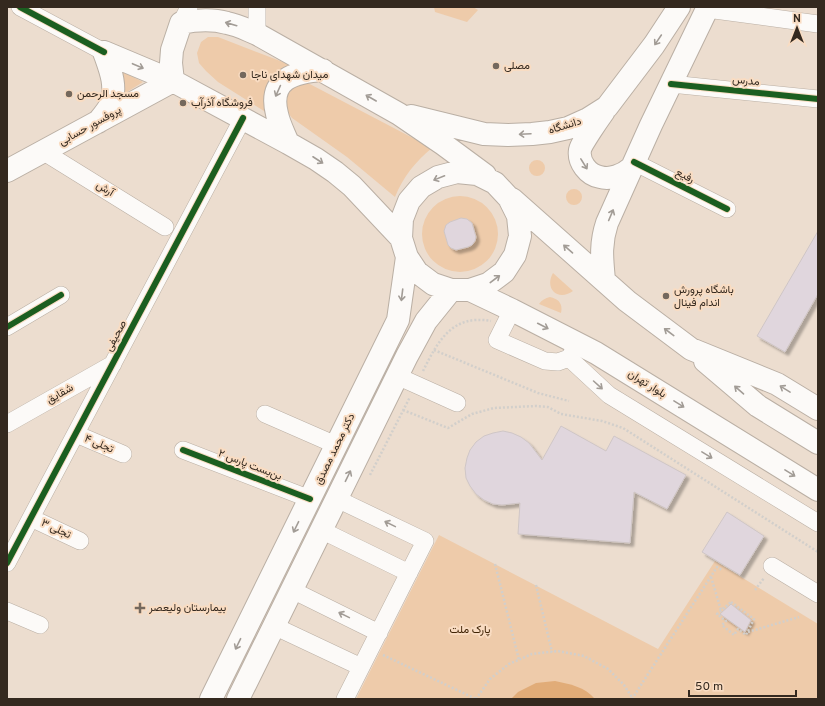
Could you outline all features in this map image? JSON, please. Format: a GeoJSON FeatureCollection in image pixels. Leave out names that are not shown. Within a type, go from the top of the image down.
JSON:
{"type":"FeatureCollection","features":[{"type":"Feature","properties":{"kind":"main road","name":"دانشگاه"},"geometry":{"type":"LineString","coordinates":[[399,114],[484,134],[508,135],[550,132],[568,128],[588,119],[607,107],[654,45],[679,7]]}},
{"type":"Feature","properties":{"kind":"main road"},"geometry":{"type":"LineString","coordinates":[[604,280],[602,248],[603,234],[607,223],[632,165],[708,8]]}},
{"type":"Feature","properties":{"kind":"main road"},"geometry":{"type":"LineString","coordinates":[[173,81],[171,63],[172,50],[185,15],[195,20],[226,22],[240,26],[323,70],[399,114],[443,144],[502,190],[627,301],[691,349],[758,406],[818,443]]}},
{"type":"Feature","properties":{"kind":"main road"},"geometry":{"type":"LineString","coordinates":[[104,52],[173,81],[288,143],[336,172],[352,186],[404,248],[417,272],[433,284],[460,290],[488,284],[499,276],[504,272],[515,255],[520,236],[518,216],[502,190],[477,174],[457,172],[438,177],[421,187],[409,201],[402,219],[404,248]]}},
{"type":"Feature","properties":{"kind":"main road"},"geometry":{"type":"LineString","coordinates":[[98,122],[110,105],[114,88],[112,74],[104,52]]}},
{"type":"Feature","properties":{"kind":"main road"},"geometry":{"type":"LineString","coordinates":[[288,143],[277,115],[275,101],[277,90],[284,80],[296,74],[308,71],[323,70]]}},
{"type":"Feature","properties":{"kind":"main road","name":"پروفسور حسابی"},"geometry":{"type":"LineString","coordinates":[[7,171],[173,81]]}},
{"type":"Feature","properties":{"kind":"main road"},"geometry":{"type":"LineString","coordinates":[[607,107],[580,148],[582,164],[590,172],[599,177],[612,177],[625,173],[632,165]]}},
{"type":"Feature","properties":{"kind":"main road","name":"دکتر محمد مصدق"},"geometry":{"type":"LineString","coordinates":[[211,699],[398,320],[404,248]]}},
{"type":"Feature","properties":{"kind":"main road"},"geometry":{"type":"LineString","coordinates":[[238,699],[421,330],[426,322],[460,290]]}},
{"type":"Feature","properties":{"kind":"main road","name":"بلوار تهران"},"geometry":{"type":"LineString","coordinates":[[460,290],[512,310],[573,351],[596,353],[818,490]]}},
{"type":"Feature","properties":{"kind":"main road"},"geometry":{"type":"LineString","coordinates":[[398,320],[421,330]]}},
{"type":"Feature","properties":{"kind":"main road"},"geometry":{"type":"LineString","coordinates":[[691,349],[777,384],[818,409]]}},
{"type":"Feature","properties":{"kind":"street"},"geometry":{"type":"LineString","coordinates":[[20,7],[104,52]]}},
{"type":"Feature","properties":{"kind":"street"},"geometry":{"type":"LineString","coordinates":[[257,7],[257,34]]}},
{"type":"Feature","properties":{"kind":"street"},"geometry":{"type":"LineString","coordinates":[[708,8],[818,24]]}},
{"type":"Feature","properties":{"kind":"street","name":"مدرس"},"geometry":{"type":"LineString","coordinates":[[671,84],[818,99]]}},
{"type":"Feature","properties":{"kind":"street","name":"صحیفی"},"geometry":{"type":"LineString","coordinates":[[7,563],[243,118]]}},
{"type":"Feature","properties":{"kind":"street","name":"آرش"},"geometry":{"type":"LineString","coordinates":[[44,152],[165,227]]}},
{"type":"Feature","properties":{"kind":"street","name":"رفیع"},"geometry":{"type":"LineString","coordinates":[[632,165],[727,209]]}},
{"type":"Feature","properties":{"kind":"street"},"geometry":{"type":"LineString","coordinates":[[7,327],[61,295]]}},
{"type":"Feature","properties":{"kind":"street"},"geometry":{"type":"LineString","coordinates":[[512,310],[497,340],[545,361],[558,362],[573,351],[609,395],[818,523]]}},
{"type":"Feature","properties":{"kind":"street","name":"شقایق"},"geometry":{"type":"LineString","coordinates":[[7,424],[113,364]]}},
{"type":"Feature","properties":{"kind":"street"},"geometry":{"type":"LineString","coordinates":[[398,376],[457,403]]}},
{"type":"Feature","properties":{"kind":"street"},"geometry":{"type":"LineString","coordinates":[[265,414],[336,445]]}},
{"type":"Feature","properties":{"kind":"street","name":"تجلی ۴"},"geometry":{"type":"LineString","coordinates":[[76,434],[123,454]]}},
{"type":"Feature","properties":{"kind":"street","name":"بن‌بست پارس ۲"},"geometry":{"type":"LineString","coordinates":[[183,450],[310,500]]}},
{"type":"Feature","properties":{"kind":"street"},"geometry":{"type":"LineString","coordinates":[[337,499],[425,542],[345,699]]}},
{"type":"Feature","properties":{"kind":"street","name":"تجلی ۳"},"geometry":{"type":"LineString","coordinates":[[31,518],[80,541]]}},
{"type":"Feature","properties":{"kind":"street"},"geometry":{"type":"LineString","coordinates":[[321,530],[409,573]]}},
{"type":"Feature","properties":{"kind":"street"},"geometry":{"type":"LineString","coordinates":[[772,566],[818,594]]}},
{"type":"Feature","properties":{"kind":"street"},"geometry":{"type":"LineString","coordinates":[[292,590],[378,633]]}},
{"type":"Feature","properties":{"kind":"street"},"geometry":{"type":"LineString","coordinates":[[7,611],[40,625]]}},
{"type":"Feature","properties":{"kind":"street"},"geometry":{"type":"LineString","coordinates":[[274,626],[361,667]]}},
{"type":"Feature","properties":{"kind":"path"},"geometry":{"type":"LineString","coordinates":[[434,350],[538,393],[569,401]]}},
{"type":"Feature","properties":{"kind":"path"},"geometry":{"type":"LineString","coordinates":[[403,410],[448,428],[472,414],[494,408],[536,406],[548,407],[561,414],[602,421],[623,428],[818,552]]}},
{"type":"Feature","properties":{"kind":"path"},"geometry":{"type":"LineString","coordinates":[[495,564],[519,660]]}},
{"type":"Feature","properties":{"kind":"path"},"geometry":{"type":"LineString","coordinates":[[379,654],[476,699],[490,679],[509,664],[532,654],[558,651],[584,656],[608,669],[624,685],[633,699],[717,567],[722,570]]}},
{"type":"Feature","properties":{"kind":"path"},"geometry":{"type":"LineString","coordinates":[[711,577],[721,610]]}},
{"type":"Feature","properties":{"kind":"path"},"geometry":{"type":"LineString","coordinates":[[536,585],[552,652]]}},
{"type":"Feature","properties":{"kind":"path"},"geometry":{"type":"LineString","coordinates":[[747,632],[754,619],[731,602],[717,614],[726,620],[722,626],[734,634],[738,629],[746,635],[747,632],[799,617]]}},
{"type":"Feature","properties":{"kind":"green space"},"geometry":{"type":"Polygon","coordinates":[[[434,7],[473,7],[478,10],[467,22],[435,12],[434,7]]]}},
{"type":"Feature","properties":{"kind":"green space","name":"میدان شهدای ناجا"},"geometry":{"type":"Polygon","coordinates":[[[208,37],[218,37],[291,65],[278,72],[272,116],[218,82],[199,63],[197,53],[201,42],[208,37]]]}},
{"type":"Feature","properties":{"kind":"green space"},"geometry":{"type":"Polygon","coordinates":[[[121,71],[143,82],[119,97],[121,71]]]}},
{"type":"Feature","properties":{"kind":"green space"},"geometry":{"type":"Polygon","coordinates":[[[304,81],[432,148],[410,170],[395,197],[347,157],[292,118],[285,109],[285,91],[304,81]]]}},
{"type":"Feature","properties":{"kind":"green space"},"geometry":{"type":"Polygon","coordinates":[[[534,160],[540,160],[545,165],[543,174],[540,176],[534,176],[529,171],[529,165],[534,160]]]}},
{"type":"Feature","properties":{"kind":"green space"},"geometry":{"type":"Polygon","coordinates":[[[574,189],[580,191],[582,197],[580,203],[574,205],[568,203],[566,197],[568,191],[574,189]]]}},
{"type":"Feature","properties":{"kind":"green space"},"geometry":{"type":"Polygon","coordinates":[[[453,196],[467,196],[481,202],[492,213],[498,227],[498,241],[495,249],[487,261],[481,266],[467,272],[453,272],[439,266],[428,255],[422,241],[422,227],[428,213],[439,202],[453,196]]]}},
{"type":"Feature","properties":{"kind":"green space"},"geometry":{"type":"Polygon","coordinates":[[[553,273],[573,291],[562,295],[554,292],[551,289],[550,284],[553,273]]]}},
{"type":"Feature","properties":{"kind":"green space"},"geometry":{"type":"Polygon","coordinates":[[[550,297],[560,302],[561,313],[539,304],[544,299],[550,297]]]}},
{"type":"Feature","properties":{"kind":"green space","name":"پارک ملت"},"geometry":{"type":"Polygon","coordinates":[[[439,535],[658,649],[715,561],[818,624],[818,699],[356,699],[439,535]]]}},
{"type":"Feature","properties":{"kind":"shaded area"},"geometry":{"type":"Polygon","coordinates":[[[555,681],[582,689],[595,699],[511,699],[518,692],[536,683],[555,681]]]}},
{"type":"Feature","properties":{"kind":"building"},"geometry":{"type":"Polygon","coordinates":[[[461,218],[467,219],[472,223],[476,237],[472,245],[456,250],[448,245],[444,231],[446,225],[461,218]]]}},
{"type":"Feature","properties":{"kind":"building"},"geometry":{"type":"Polygon","coordinates":[[[818,231],[818,294],[785,352],[757,336],[818,231]]]}},
{"type":"Feature","properties":{"kind":"building"},"geometry":{"type":"Polygon","coordinates":[[[561,426],[606,451],[614,436],[686,475],[667,509],[634,492],[630,543],[518,534],[520,503],[502,505],[493,504],[476,494],[470,486],[466,478],[465,468],[467,458],[470,450],[476,442],[484,436],[503,431],[512,433],[529,443],[542,460],[561,426]]]}},
{"type":"Feature","properties":{"kind":"building"},"geometry":{"type":"Polygon","coordinates":[[[727,512],[764,536],[740,575],[702,552],[727,512]]]}},
{"type":"Feature","properties":{"kind":"building"},"geometry":{"type":"Polygon","coordinates":[[[731,604],[751,620],[745,632],[720,614],[731,604]]]}},
{"type":"Feature","properties":{"kind":"cycle path"},"geometry":{"type":"LineString","coordinates":[[20,7],[104,52]]}},
{"type":"Feature","properties":{"kind":"cycle path"},"geometry":{"type":"LineString","coordinates":[[671,84],[818,99]]}},
{"type":"Feature","properties":{"kind":"cycle path"},"geometry":{"type":"LineString","coordinates":[[7,563],[243,118]]}},
{"type":"Feature","properties":{"kind":"cycle path"},"geometry":{"type":"LineString","coordinates":[[634,162],[727,209]]}},
{"type":"Feature","properties":{"kind":"cycle path"},"geometry":{"type":"LineString","coordinates":[[7,327],[61,295]]}},
{"type":"Feature","properties":{"kind":"cycle path"},"geometry":{"type":"LineString","coordinates":[[183,450],[310,499]]}},
{"type":"Feature","properties":{"kind":"place","name":"مصلی"},"geometry":{"type":"Point","coordinates":[496,66]}},
{"type":"Feature","properties":{"kind":"place","name":"میدان شهدای ناجا"},"geometry":{"type":"Point","coordinates":[243,75]}},
{"type":"Feature","properties":{"kind":"place","name":"مسجد الرحمن"},"geometry":{"type":"Point","coordinates":[69,94]}},
{"type":"Feature","properties":{"kind":"place","name":"فروشگاه آذرآب"},"geometry":{"type":"Point","coordinates":[183,103]}},
{"type":"Feature","properties":{"kind":"place","name":"باشگاه پرورش اندام فینال"},"geometry":{"type":"Point","coordinates":[666,296]}},
{"type":"Feature","properties":{"kind":"place","name":"بیمارستان ولیعصر"},"geometry":{"type":"Point","coordinates":[140,608]}}]}
